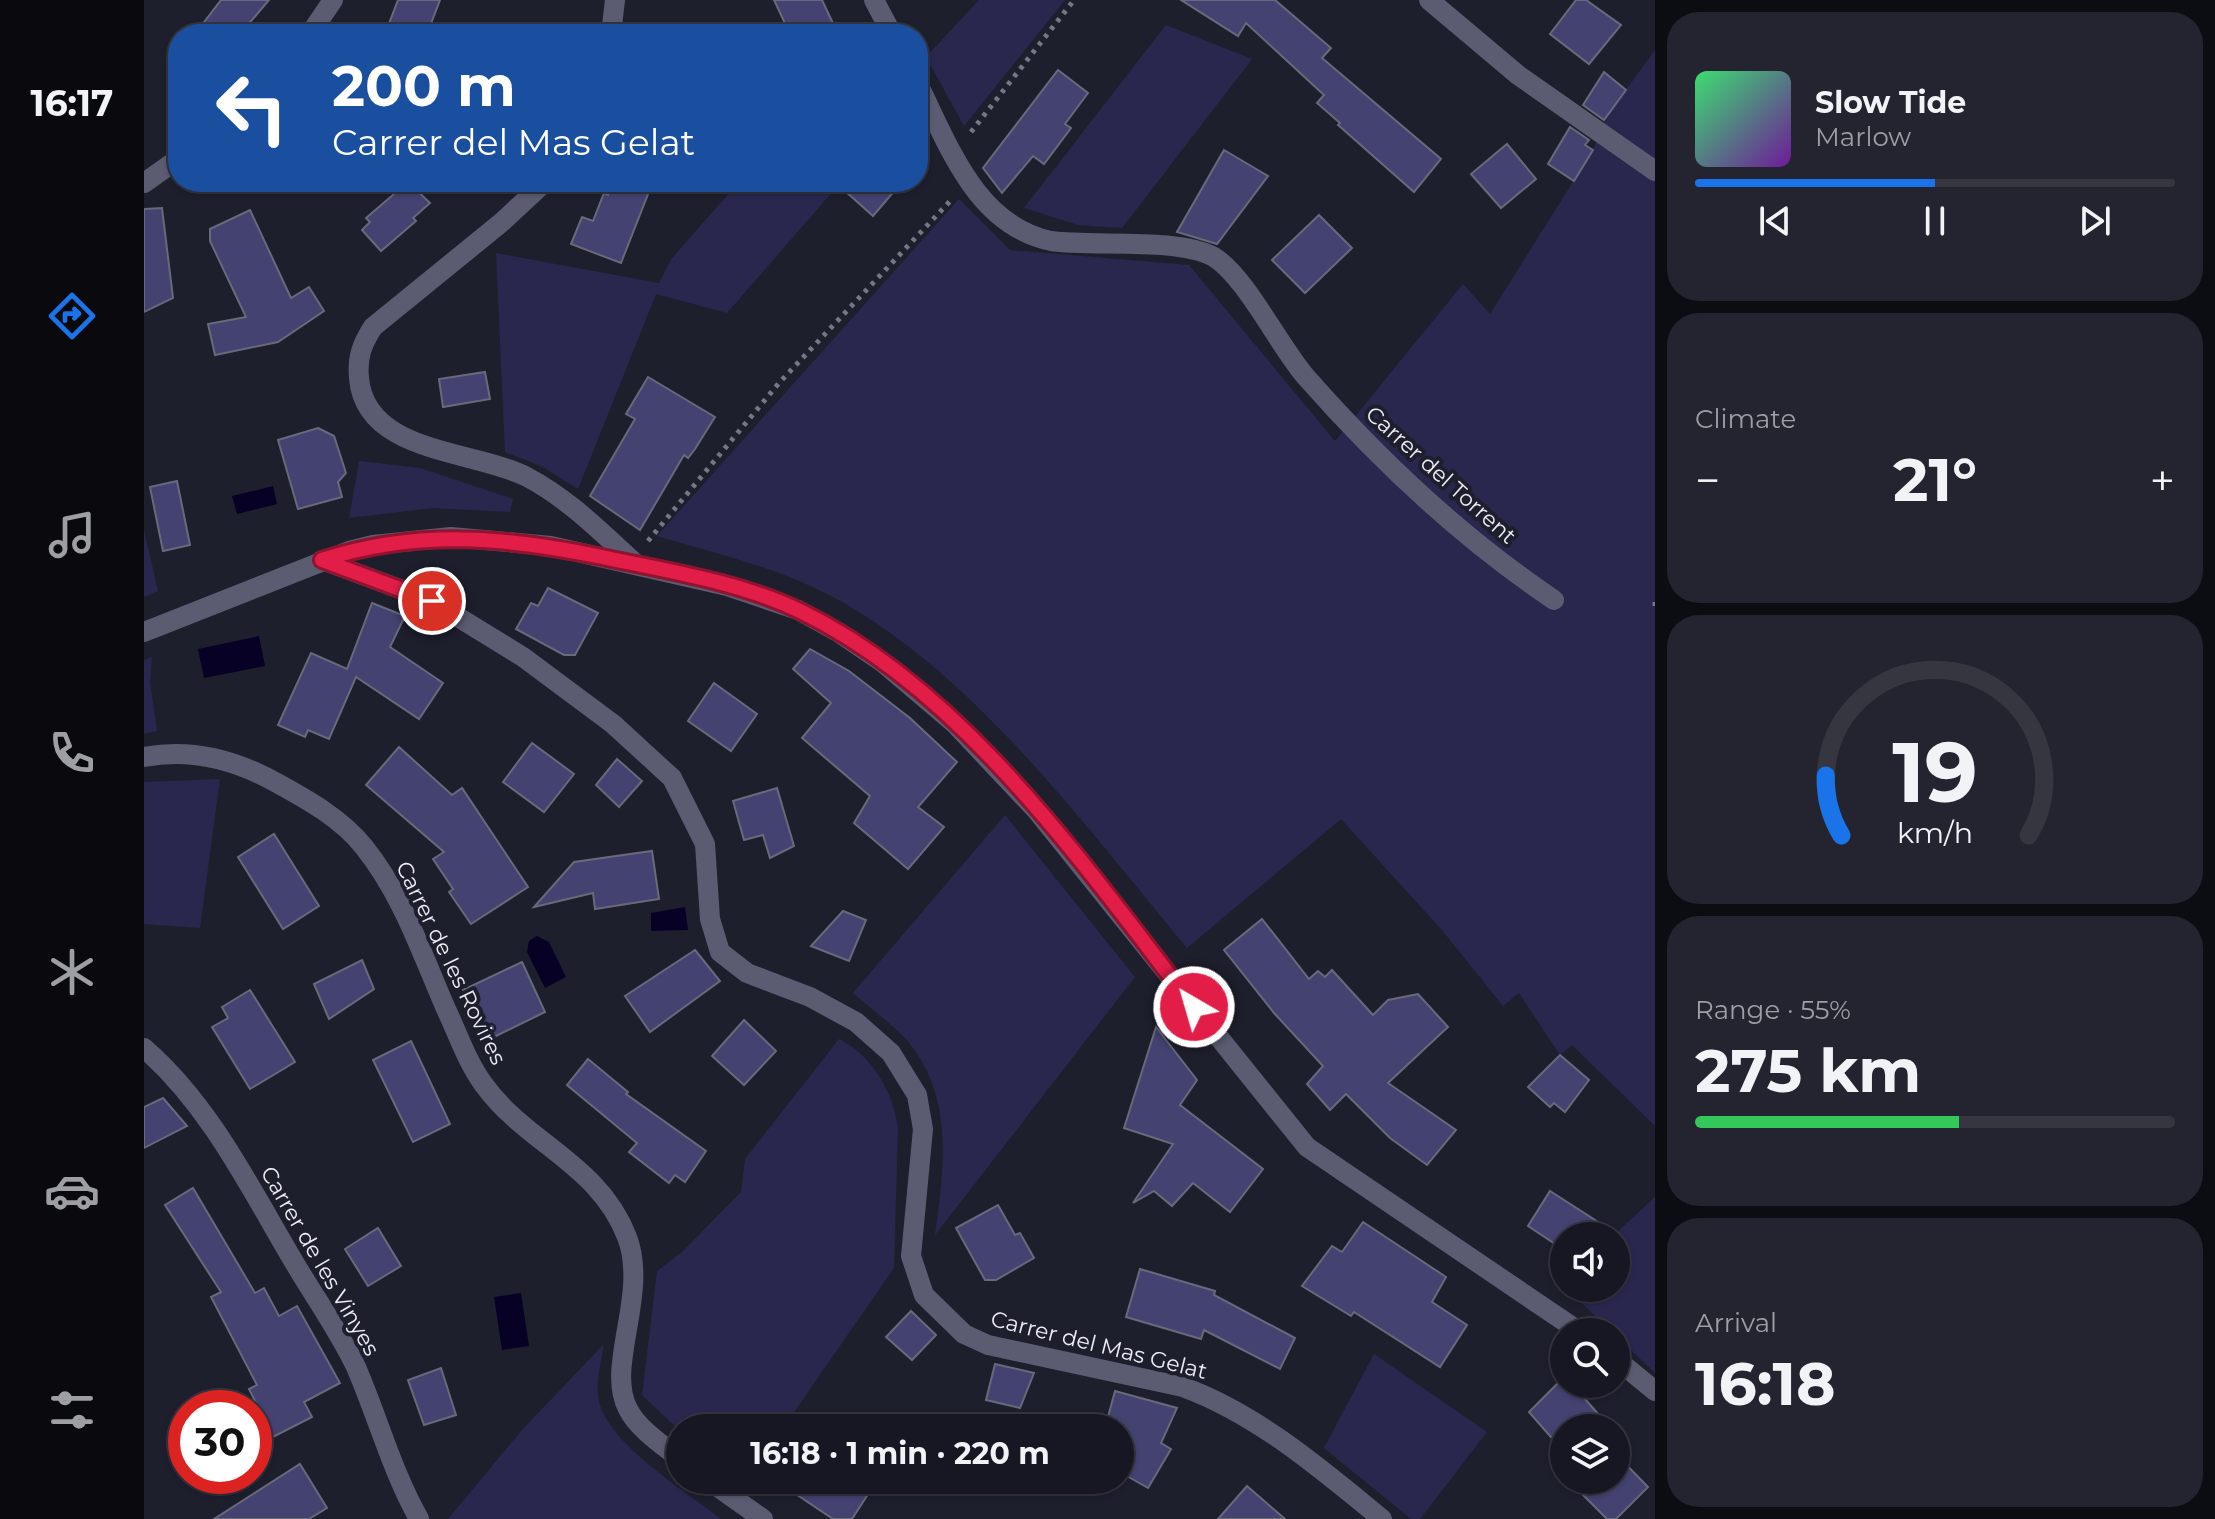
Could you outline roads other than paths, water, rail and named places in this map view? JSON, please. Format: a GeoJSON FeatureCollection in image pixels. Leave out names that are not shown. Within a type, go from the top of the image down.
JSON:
{"type":"FeatureCollection","features":[{"type":"Feature","properties":{"kind":"street"},"geometry":{"type":"LineString","coordinates":[[317,24],[333,0]]}},
{"type":"Feature","properties":{"kind":"street"},"geometry":{"type":"LineString","coordinates":[[612,24],[615,0]]}},
{"type":"Feature","properties":{"kind":"street"},"geometry":{"type":"LineString","coordinates":[[874,0],[887,24]]}},
{"type":"Feature","properties":{"kind":"street"},"geometry":{"type":"LineString","coordinates":[[1429,0],[1518,75],[1655,171]]}},
{"type":"Feature","properties":{"kind":"street","name":"Carrer del Torrent"},"geometry":{"type":"LineString","coordinates":[[928,104],[954,155],[992,212],[1031,237],[1070,244],[1190,249],[1213,257],[1232,272],[1303,374],[1348,424],[1406,481],[1515,574],[1554,600]]}},
{"type":"Feature","properties":{"kind":"street"},"geometry":{"type":"LineString","coordinates":[[144,183],[168,166]]}},
{"type":"Feature","properties":{"kind":"street"},"geometry":{"type":"LineString","coordinates":[[534,192],[373,327],[360,347],[360,389],[369,410],[393,432],[525,476],[572,505],[637,565]]}},
{"type":"Feature","properties":{"kind":"street"},"geometry":{"type":"LineString","coordinates":[[144,632],[322,560],[373,545],[451,537],[551,546],[727,586],[798,610],[882,662],[955,724],[1037,811],[1307,1147],[1559,1318]]}},
{"type":"Feature","properties":{"kind":"street","name":"Carrer del Mas Gelat"},"geometry":{"type":"LineString","coordinates":[[322,560],[432,601],[523,657],[613,724],[672,778],[705,844],[710,919],[720,952],[747,973],[810,997],[856,1022],[891,1053],[917,1095],[923,1129],[911,1256],[924,1295],[944,1316],[964,1334],[988,1345],[1183,1387],[1209,1396],[1242,1413],[1382,1519]]}},
{"type":"Feature","properties":{"kind":"street","name":"Carrer de les Rovires"},"geometry":{"type":"LineString","coordinates":[[144,757],[171,752],[236,762],[319,807],[363,845],[399,902],[469,1059],[484,1085],[597,1185],[616,1209],[629,1241],[633,1272],[634,1300],[621,1372],[623,1397],[633,1418],[666,1447]]}},
{"type":"Feature","properties":{"kind":"street","name":"Carrer de les Vinyes"},"geometry":{"type":"LineString","coordinates":[[144,1048],[168,1069],[216,1132],[346,1349],[377,1416],[397,1475],[419,1519]]}},
{"type":"Feature","properties":{"kind":"street"},"geometry":{"type":"LineString","coordinates":[[1630,1370],[1655,1391]]}},
{"type":"Feature","properties":{"kind":"street"},"geometry":{"type":"LineString","coordinates":[[728,1494],[763,1519]]}}]}
